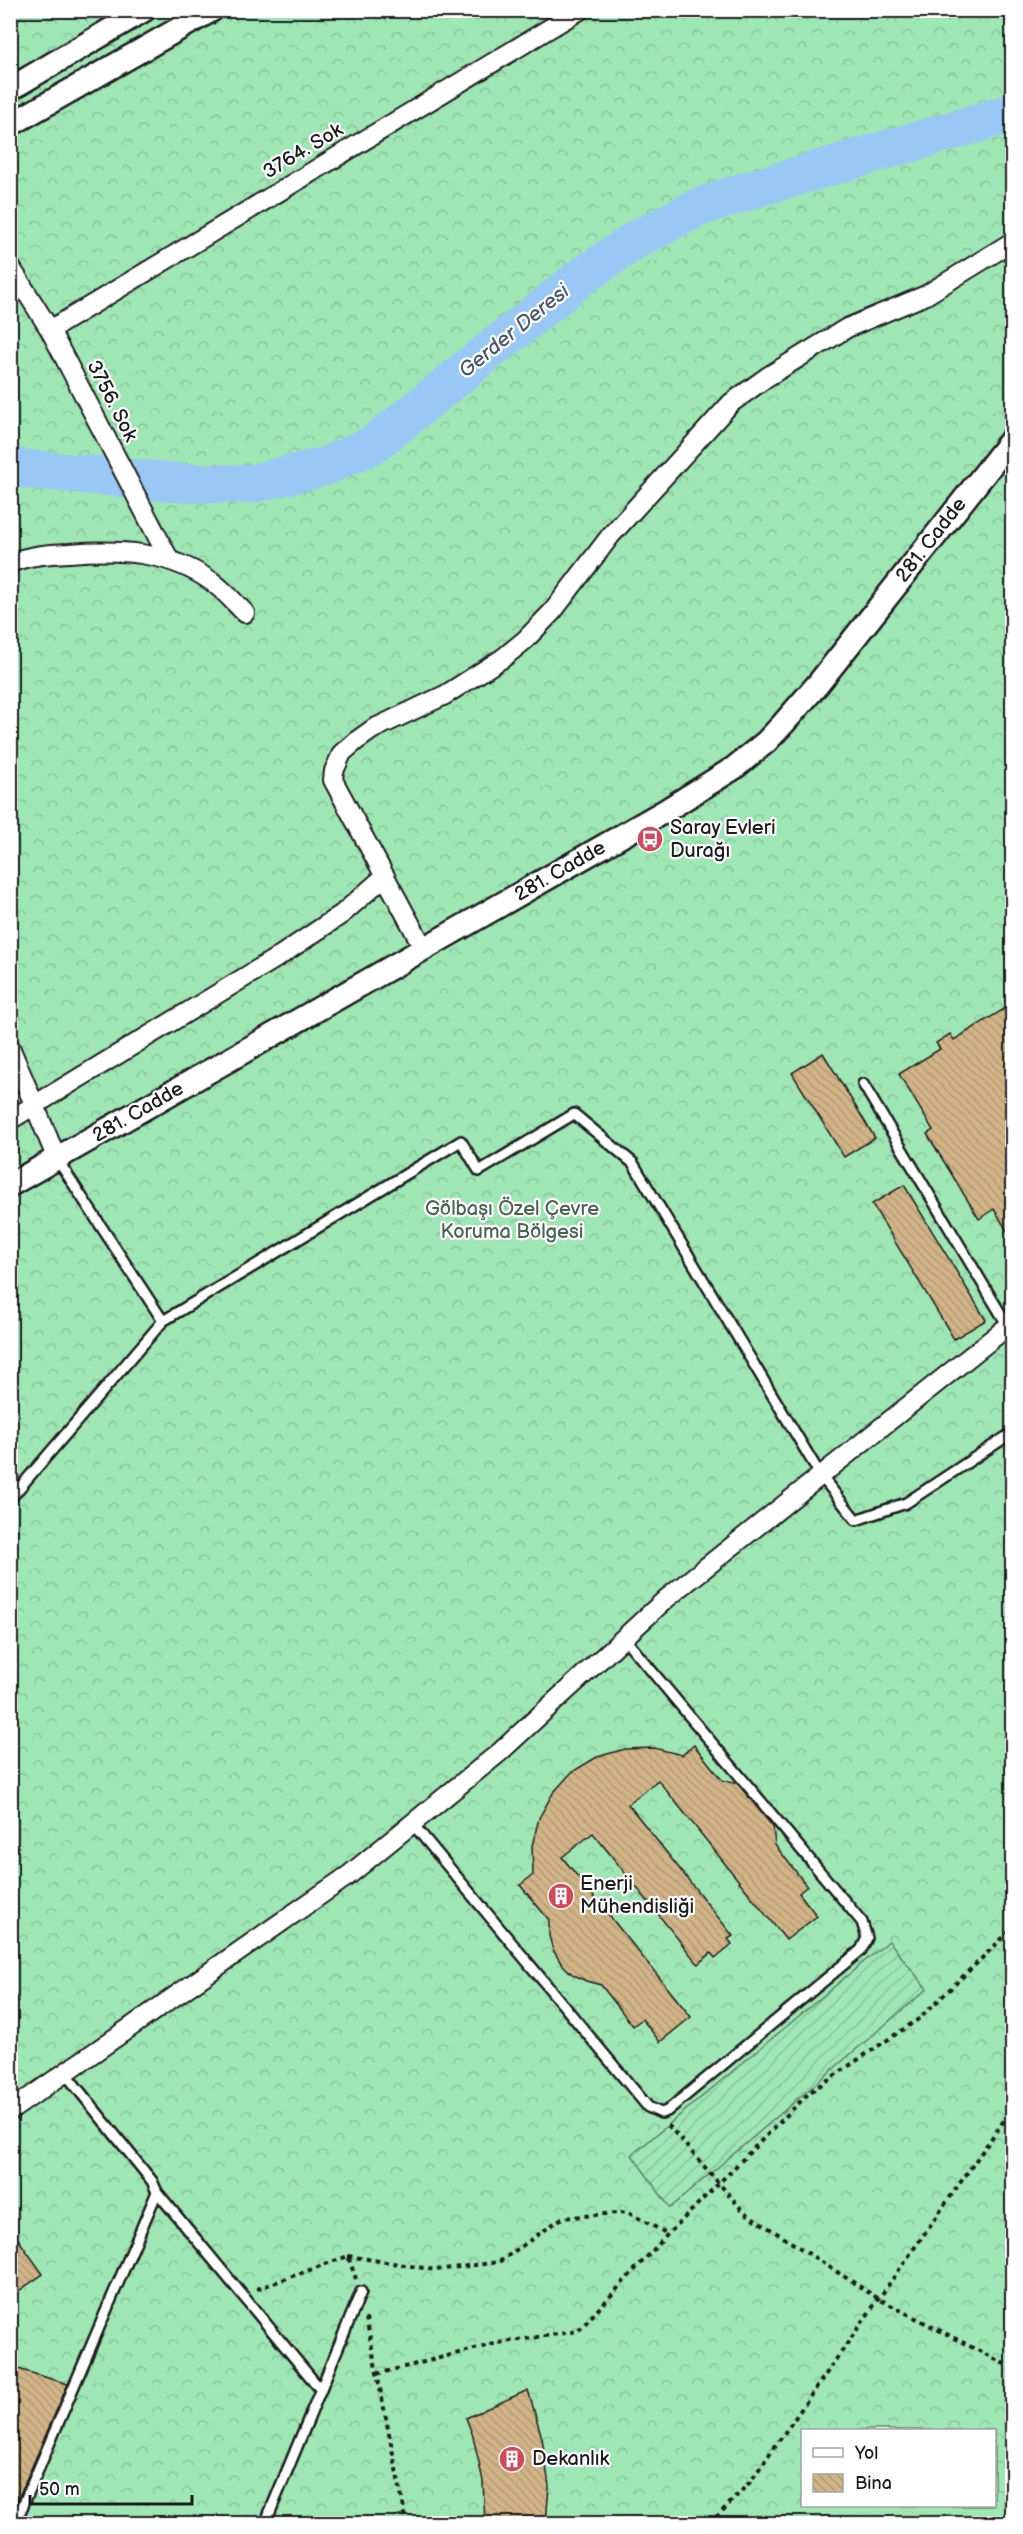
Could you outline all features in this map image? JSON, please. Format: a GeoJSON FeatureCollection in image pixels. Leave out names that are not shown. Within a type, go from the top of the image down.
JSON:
{"type":"FeatureCollection","features":[{"type":"Feature","properties":{"kind":"street"},"geometry":{"type":"LineString","coordinates":[[10,89],[144,10]]}},
{"type":"Feature","properties":{"kind":"street"},"geometry":{"type":"LineString","coordinates":[[10,125],[212,10]]}},
{"type":"Feature","properties":{"kind":"street","name":"3764. Sok"},"geometry":{"type":"LineString","coordinates":[[50,330],[580,10]]}},
{"type":"Feature","properties":{"kind":"street"},"geometry":{"type":"LineString","coordinates":[[424,949],[333,780],[334,771],[342,753],[373,729],[445,695],[477,676],[525,640],[552,612],[611,535],[731,403],[767,377],[847,328],[926,295],[1012,242]]}},
{"type":"Feature","properties":{"kind":"street","name":"3756. Sok"},"geometry":{"type":"LineString","coordinates":[[10,266],[50,330],[168,560]]}},
{"type":"Feature","properties":{"kind":"street","name":"281. Cadde"},"geometry":{"type":"LineString","coordinates":[[10,1185],[666,811],[734,768],[766,742],[818,684],[1012,439]]}},
{"type":"Feature","properties":{"kind":"street"},"geometry":{"type":"LineString","coordinates":[[10,563],[40,555],[107,549],[142,553],[194,570],[213,582],[245,612]]}},
{"type":"Feature","properties":{"kind":"street"},"geometry":{"type":"LineString","coordinates":[[10,1120],[278,957],[342,914],[385,876]]}},
{"type":"Feature","properties":{"kind":"street"},"geometry":{"type":"LineString","coordinates":[[10,1047],[57,1159]]}},
{"type":"Feature","properties":{"kind":"street"},"geometry":{"type":"LineString","coordinates":[[10,2111],[350,1875],[500,1752],[666,1599],[1010,1324]]}},
{"type":"Feature","properties":{"kind":"lane"},"geometry":{"type":"LineString","coordinates":[[863,1084],[1010,1324]]}},
{"type":"Feature","properties":{"kind":"lane"},"geometry":{"type":"LineString","coordinates":[[10,1499],[163,1321],[461,1141],[479,1171],[574,1114],[633,1163],[820,1476],[856,1520],[906,1503],[1012,1433]]}},
{"type":"Feature","properties":{"kind":"lane"},"geometry":{"type":"LineString","coordinates":[[57,1159],[163,1321]]}},
{"type":"Feature","properties":{"kind":"lane"},"geometry":{"type":"LineString","coordinates":[[412,1823],[648,2107],[661,2113],[667,2111],[861,1950],[867,1938],[862,1922],[624,1638]]}},
{"type":"Feature","properties":{"kind":"lane"},"geometry":{"type":"LineString","coordinates":[[65,2073],[152,2181],[157,2192],[321,2390]]}},
{"type":"Feature","properties":{"kind":"lane"},"geometry":{"type":"LineString","coordinates":[[15,2523],[157,2192]]}},
{"type":"Feature","properties":{"kind":"lane"},"geometry":{"type":"LineString","coordinates":[[265,2523],[361,2292]]}},
{"type":"Feature","properties":{"kind":"path"},"geometry":{"type":"LineString","coordinates":[[377,2374],[498,2343],[578,2331],[668,2234],[810,2092],[920,2018],[1012,1929]]}},
{"type":"Feature","properties":{"kind":"path"},"geometry":{"type":"LineString","coordinates":[[710,2523],[750,2482],[1012,2109]]}},
{"type":"Feature","properties":{"kind":"path"},"geometry":{"type":"LineString","coordinates":[[656,2111],[744,2212],[879,2299],[1012,2368]]}},
{"type":"Feature","properties":{"kind":"path"},"geometry":{"type":"LineString","coordinates":[[242,2295],[348,2256],[436,2270],[499,2262],[562,2218],[627,2212],[668,2234]]}},
{"type":"Feature","properties":{"kind":"path"},"geometry":{"type":"LineString","coordinates":[[348,2256],[361,2292],[407,2523]]}},
{"type":"Feature","properties":{"kind":"green space","name":"Gölbaşı Özel Çevre Koruma Bölgesi"},"geometry":{"type":"Polygon","coordinates":[[[11,11],[1012,11],[1012,2523],[11,2524],[11,11]]]}},
{"type":"Feature","properties":{"kind":"green space"},"geometry":{"type":"Polygon","coordinates":[[[889,1941],[927,1989],[670,2208],[632,2155],[889,1941]]]}},
{"type":"Feature","properties":{"kind":"building"},"geometry":{"type":"Polygon","coordinates":[[[1012,1004],[1012,1239],[994,1209],[979,1219],[927,1134],[933,1130],[899,1074],[940,1049],[936,1043],[950,1034],[954,1040],[1012,1004]]]}},
{"type":"Feature","properties":{"kind":"building"},"geometry":{"type":"Polygon","coordinates":[[[823,1053],[875,1138],[844,1157],[792,1073],[823,1053]]]}},
{"type":"Feature","properties":{"kind":"building"},"geometry":{"type":"Polygon","coordinates":[[[904,1185],[986,1320],[954,1339],[872,1204],[904,1185]]]}},
{"type":"Feature","properties":{"kind":"building","name":"Enerji Mühendisliği"},"geometry":{"type":"Polygon","coordinates":[[[694,1745],[722,1780],[738,1784],[773,1827],[775,1845],[807,1886],[799,1893],[817,1916],[786,1940],[658,1780],[628,1804],[733,1936],[728,1939],[732,1944],[715,1958],[711,1953],[698,1964],[593,1833],[562,1857],[691,2017],[660,2042],[642,2019],[633,2026],[601,1985],[572,1974],[561,1963],[553,1950],[549,1936],[549,1920],[520,1885],[533,1875],[532,1846],[539,1818],[553,1793],[572,1772],[597,1757],[625,1749],[654,1748],[682,1755],[694,1745]]]}},
{"type":"Feature","properties":{"kind":"building"},"geometry":{"type":"Polygon","coordinates":[[[10,2228],[43,2274],[10,2297],[10,2228]]]}},
{"type":"Feature","properties":{"kind":"building"},"geometry":{"type":"Polygon","coordinates":[[[15,2368],[68,2384],[10,2517],[10,2383],[15,2368]]]}},
{"type":"Feature","properties":{"kind":"building","name":"Dekanlık"},"geometry":{"type":"Polygon","coordinates":[[[528,2390],[542,2438],[549,2486],[546,2523],[485,2523],[483,2481],[473,2436],[466,2418],[528,2390]]]}},
{"type":"Feature","properties":{"kind":"waterway","name":"Gerder Deresi"},"geometry":{"type":"LineString","coordinates":[[10,468],[184,483],[250,484],[326,466],[374,444],[580,278],[637,239],[697,208],[750,190],[1012,113]]}},
{"type":"Feature","properties":{"kind":"place","name":"Saray Evleri Durağı"},"geometry":{"type":"Point","coordinates":[650,839]}},
{"type":"Feature","properties":{"kind":"place","name":"Enerji Mühendisliği"},"geometry":{"type":"Point","coordinates":[561,1896]}},
{"type":"Feature","properties":{"kind":"place","name":"Dekanlık"},"geometry":{"type":"Point","coordinates":[512,2459]}}]}
